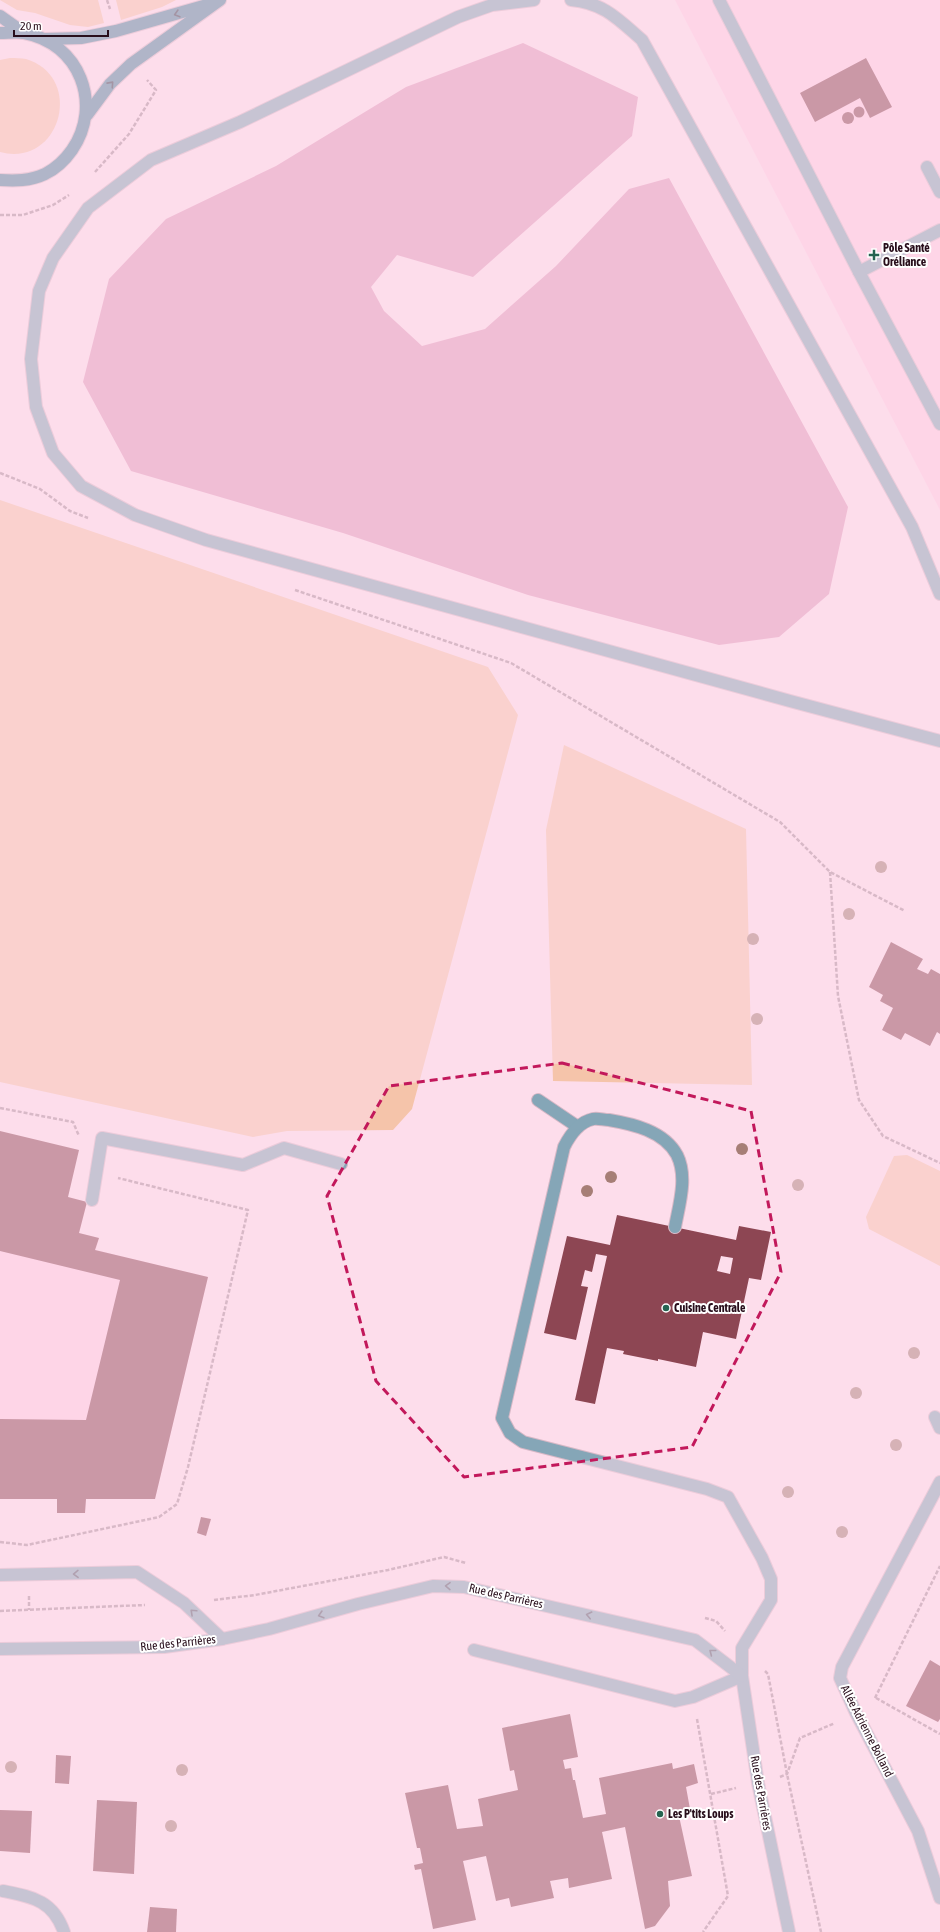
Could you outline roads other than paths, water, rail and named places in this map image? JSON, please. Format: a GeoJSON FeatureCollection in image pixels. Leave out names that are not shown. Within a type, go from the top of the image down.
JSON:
{"type":"FeatureCollection","features":[{"type":"Feature","properties":{"kind":"main road"},"geometry":{"type":"LineString","coordinates":[[44,39],[81,38],[116,31],[217,1]]}},
{"type":"Feature","properties":{"kind":"main road"},"geometry":{"type":"LineString","coordinates":[[86,115],[110,84],[131,64],[217,1]]}},
{"type":"Feature","properties":{"kind":"main road"},"geometry":{"type":"LineString","coordinates":[[0,16],[24,33]]}},
{"type":"Feature","properties":{"kind":"main road"},"geometry":{"type":"LineString","coordinates":[[0,33],[24,33],[44,39],[63,52],[77,70],[86,92],[86,115],[80,139],[65,159],[45,174],[20,181],[0,180]]}},
{"type":"Feature","properties":{"kind":"street"},"geometry":{"type":"LineString","coordinates":[[534,0],[492,5],[458,17],[240,122],[151,160],[88,208],[53,258],[39,291],[31,359],[36,407],[53,453],[81,486],[135,515],[206,540],[774,697],[940,741]]}},
{"type":"Feature","properties":{"kind":"street"},"geometry":{"type":"LineString","coordinates":[[578,0],[606,10],[642,40],[912,527],[940,594]]}},
{"type":"Feature","properties":{"kind":"street"},"geometry":{"type":"LineString","coordinates":[[719,0],[859,272],[939,421]]}},
{"type":"Feature","properties":{"kind":"street"},"geometry":{"type":"LineString","coordinates":[[927,167],[940,192]]}},
{"type":"Feature","properties":{"kind":"street"},"geometry":{"type":"LineString","coordinates":[[859,272],[940,230]]}},
{"type":"Feature","properties":{"kind":"street"},"geometry":{"type":"LineString","coordinates":[[538,1100],[578,1127]]}},
{"type":"Feature","properties":{"kind":"street"},"geometry":{"type":"LineString","coordinates":[[474,1650],[675,1701],[693,1697],[742,1676],[742,1648],[771,1600],[772,1579],[728,1497],[707,1489],[522,1442],[510,1433],[502,1418],[564,1148],[570,1136],[578,1127],[594,1118],[644,1128],[664,1140],[677,1156],[683,1183],[675,1227]]}},
{"type":"Feature","properties":{"kind":"street"},"geometry":{"type":"LineString","coordinates":[[92,1200],[102,1138],[243,1165],[284,1148],[341,1164]]}},
{"type":"Feature","properties":{"kind":"street"},"geometry":{"type":"LineString","coordinates":[[934,1416],[940,1428]]}},
{"type":"Feature","properties":{"kind":"street","name":"Allée Adrienne Bolland"},"geometry":{"type":"LineString","coordinates":[[940,1482],[842,1667],[840,1678],[856,1713],[918,1831],[940,1898]]}},
{"type":"Feature","properties":{"kind":"street"},"geometry":{"type":"LineString","coordinates":[[0,1575],[137,1572],[184,1603],[222,1639]]}},
{"type":"Feature","properties":{"kind":"street","name":"Rue des Parrières"},"geometry":{"type":"LineString","coordinates":[[0,1649],[164,1647],[222,1639],[269,1629],[358,1604],[433,1586],[464,1586],[695,1640],[742,1676],[758,1783],[789,1932]]}},
{"type":"Feature","properties":{"kind":"street"},"geometry":{"type":"LineString","coordinates":[[3,1891],[35,1898],[51,1910],[60,1921],[64,1932]]}},
{"type":"Feature","properties":{"kind":"place","name":"Pôle Santé Oréliance"},"geometry":{"type":"Point","coordinates":[874,255]}},
{"type":"Feature","properties":{"kind":"place","name":"Cuisine Centrale"},"geometry":{"type":"Point","coordinates":[666,1308]}},
{"type":"Feature","properties":{"kind":"place","name":"Les P'tits Loups"},"geometry":{"type":"Point","coordinates":[660,1814]}}]}
